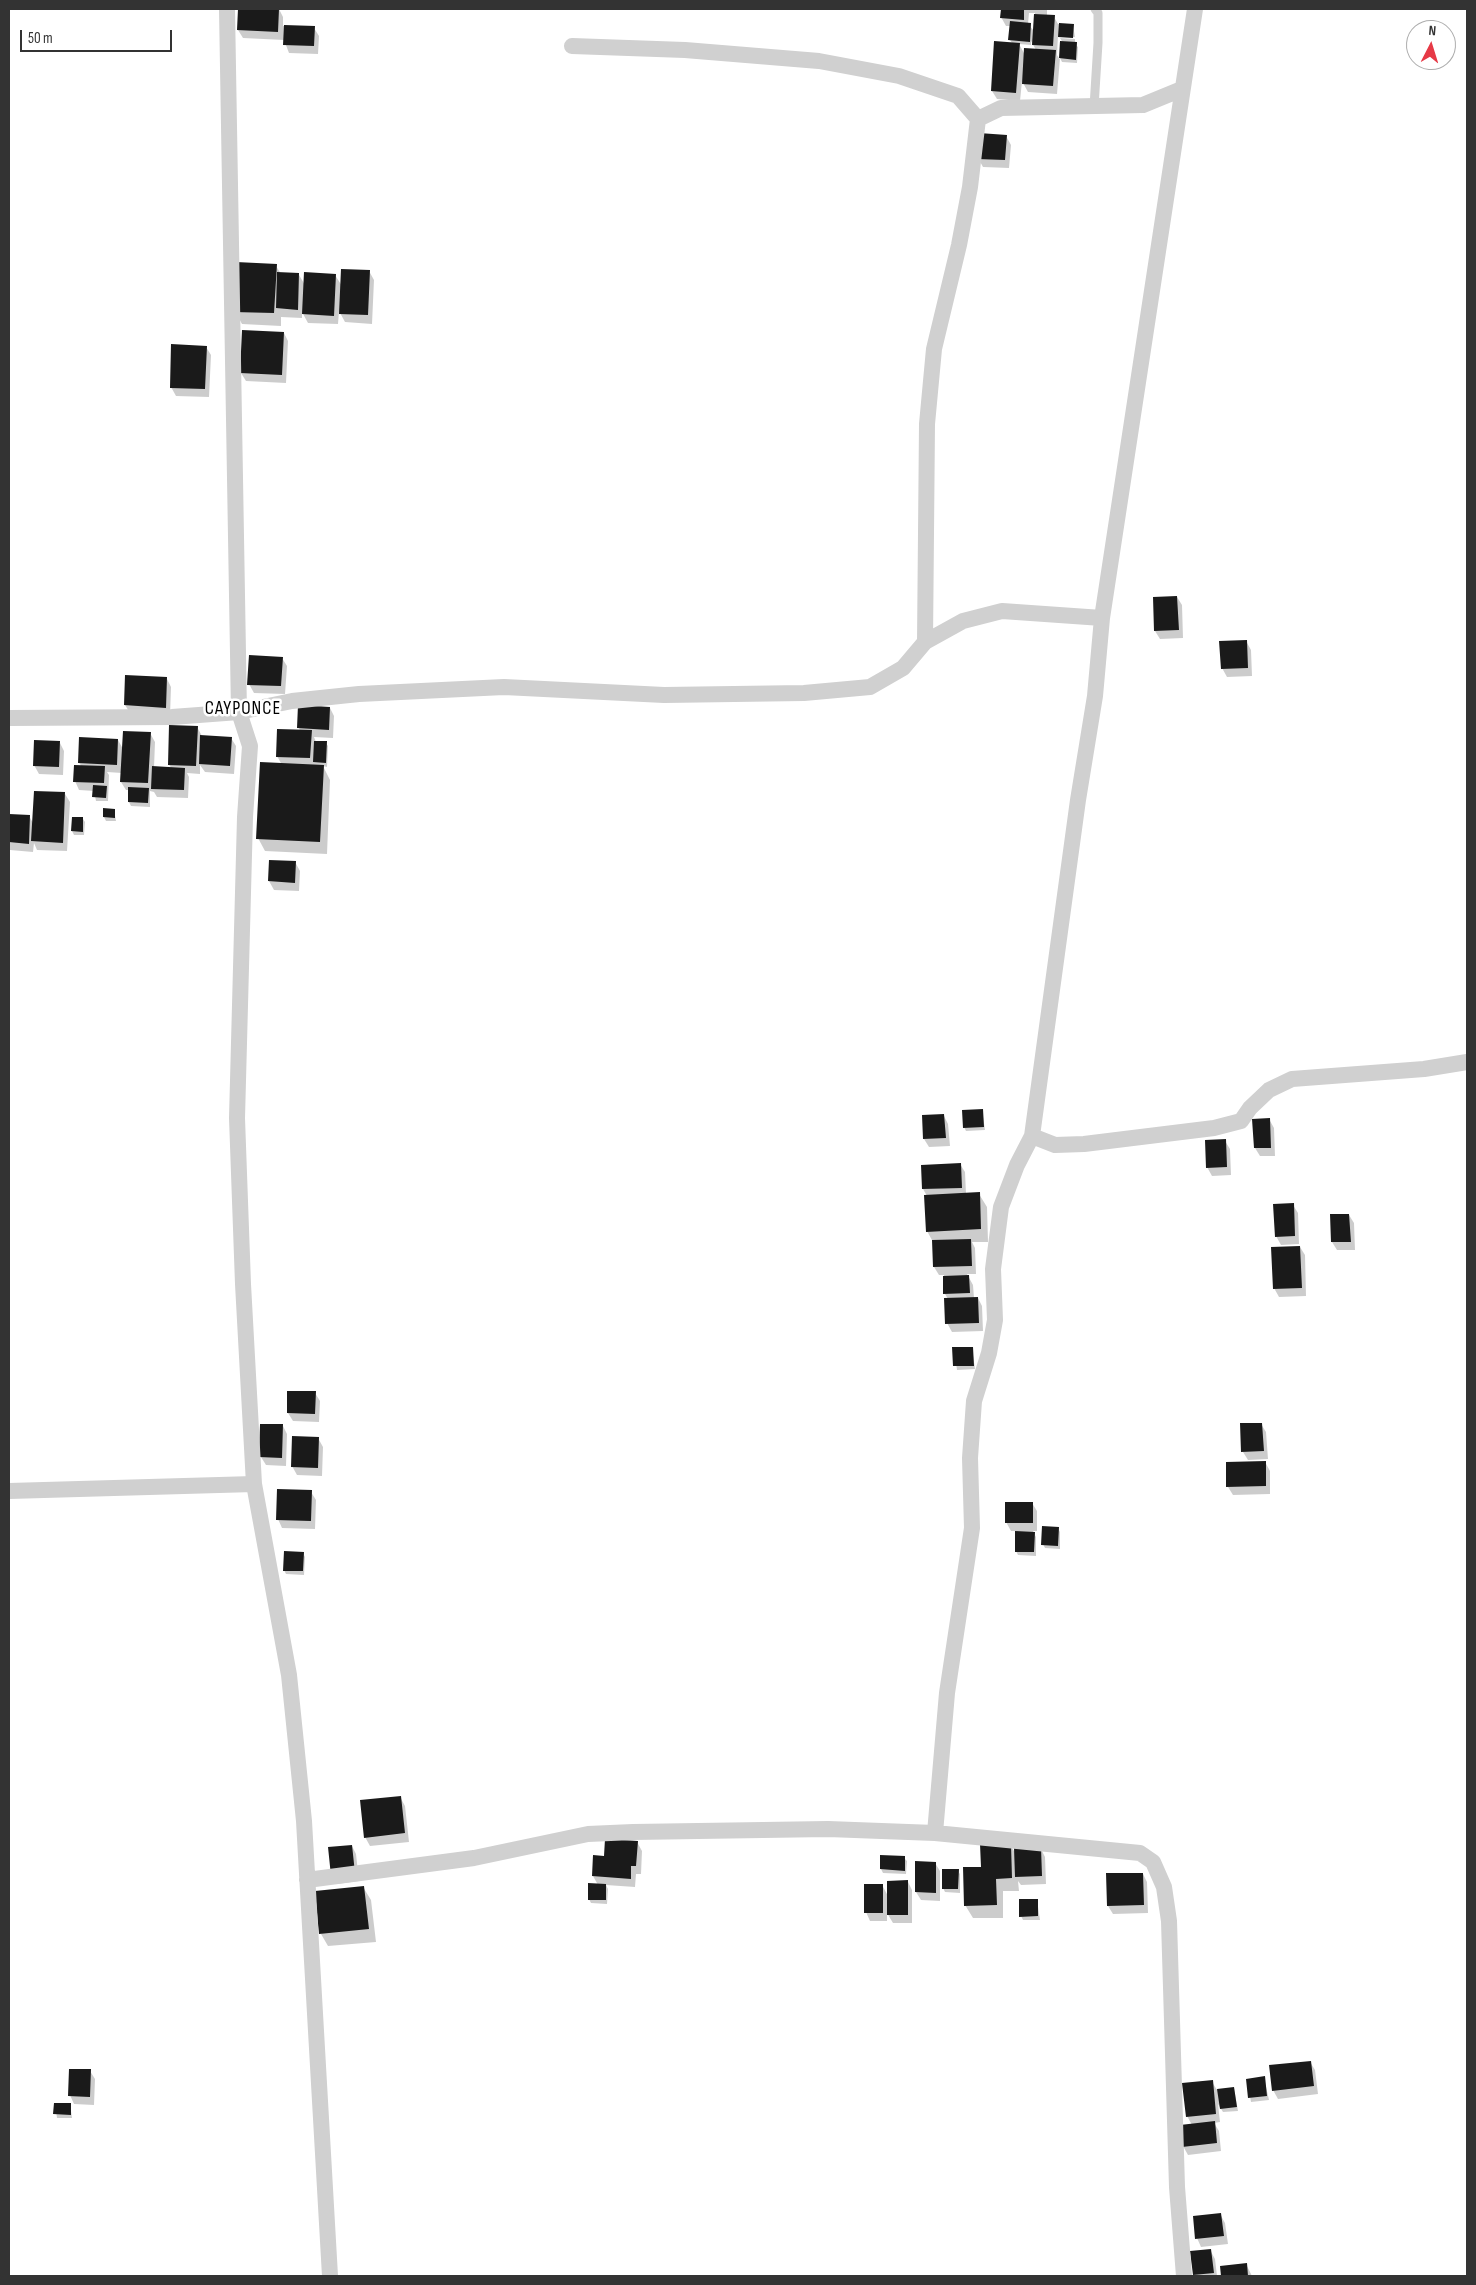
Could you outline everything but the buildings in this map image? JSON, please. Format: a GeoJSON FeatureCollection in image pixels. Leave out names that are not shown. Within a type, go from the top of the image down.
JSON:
{"type":"FeatureCollection","features":[{"type":"Feature","properties":{"kind":"street"},"geometry":{"type":"LineString","coordinates":[[227,9],[239,712],[250,746],[245,817],[237,1118],[254,1484],[288,1675],[304,1821],[330,2276]]}},
{"type":"Feature","properties":{"kind":"street"},"geometry":{"type":"LineString","coordinates":[[935,1833],[947,1693],[972,1528],[970,1458],[974,1401],[989,1353],[995,1320],[993,1269],[1001,1207],[1032,1136],[1078,800],[1095,696],[1102,618],[1194,9]]}},
{"type":"Feature","properties":{"kind":"street"},"geometry":{"type":"LineString","coordinates":[[572,46],[685,50],[819,61],[898,76],[958,96],[978,118],[970,188],[959,245],[934,349],[927,424],[925,642]]}},
{"type":"Feature","properties":{"kind":"street"},"geometry":{"type":"LineString","coordinates":[[978,118],[1001,108],[1143,105],[1182,90]]}},
{"type":"Feature","properties":{"kind":"street"},"geometry":{"type":"LineString","coordinates":[[9,718],[172,717],[239,712],[292,701],[360,694],[504,687],[664,695],[804,693],[870,687],[903,668],[925,642],[963,621],[1002,611],[1102,618]]}},
{"type":"Feature","properties":{"kind":"street"},"geometry":{"type":"LineString","coordinates":[[1032,1136],[1054,1144],[1084,1144],[1214,1128],[1241,1121],[1250,1108],[1269,1090],[1292,1078],[1424,1069],[1467,1062]]}},
{"type":"Feature","properties":{"kind":"street"},"geometry":{"type":"LineString","coordinates":[[9,1491],[254,1484]]}},
{"type":"Feature","properties":{"kind":"street"},"geometry":{"type":"LineString","coordinates":[[307,1880],[474,1858],[588,1834],[828,1829],[935,1833],[1140,1853],[1153,1862],[1164,1887],[1169,1922],[1176,2187],[1184,2276]]}},
{"type":"Feature","properties":{"kind":"lane"},"geometry":{"type":"LineString","coordinates":[[1094,107],[1098,43],[1098,14],[1095,9]]}},
{"type":"Feature","properties":{"kind":"district","name":"CAYPONCE"},"geometry":{"type":"Point","coordinates":[243,709]}}]}
